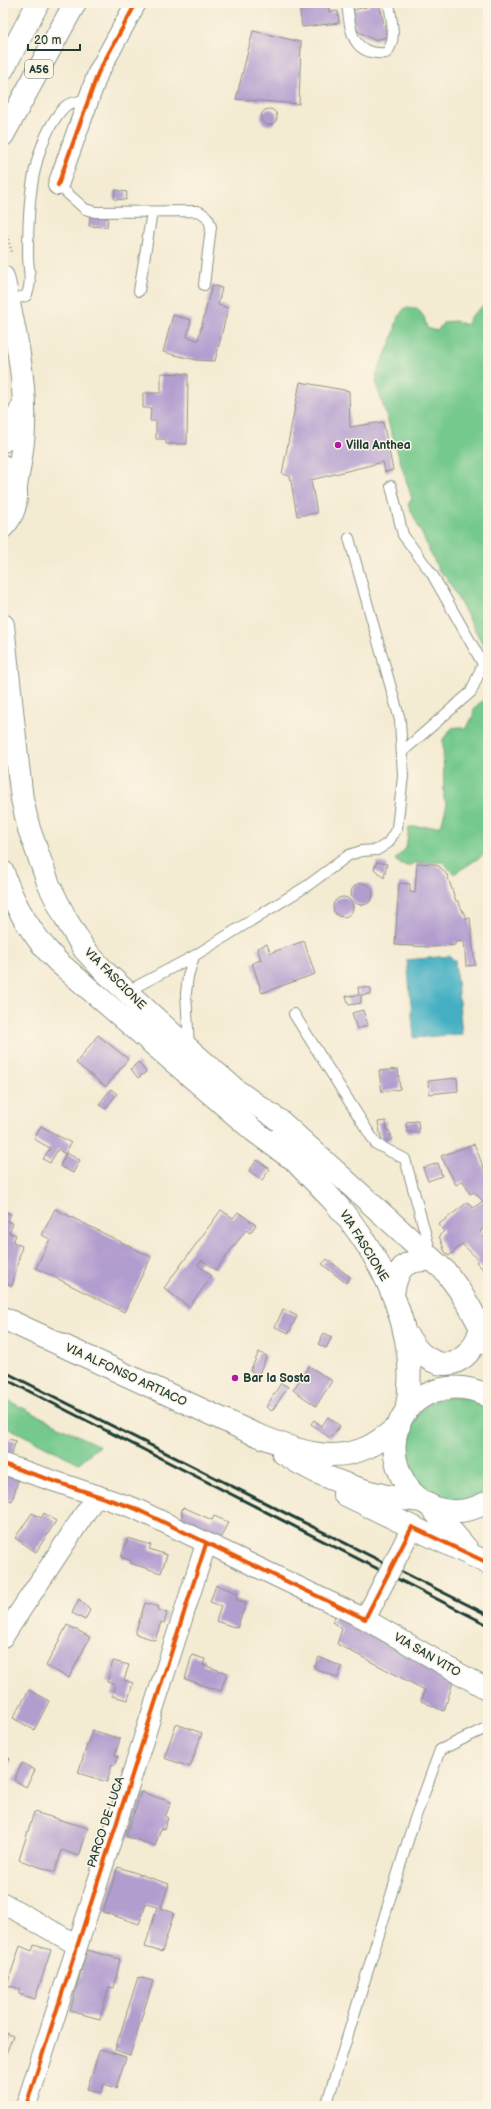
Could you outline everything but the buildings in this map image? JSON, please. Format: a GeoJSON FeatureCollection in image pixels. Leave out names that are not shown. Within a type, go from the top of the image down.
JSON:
{"type":"FeatureCollection","features":[{"type":"Feature","properties":{"kind":"main road","name":"A56"},"geometry":{"type":"LineString","coordinates":[[3,69],[38,3]]}},
{"type":"Feature","properties":{"kind":"main road","name":"A56"},"geometry":{"type":"LineString","coordinates":[[3,135],[75,3]]}},
{"type":"Feature","properties":{"kind":"main road"},"geometry":{"type":"LineString","coordinates":[[3,277],[22,377],[24,404],[22,450],[16,487],[15,508],[3,528]]}},
{"type":"Feature","properties":{"kind":"main road"},"geometry":{"type":"LineString","coordinates":[[3,441],[14,425],[24,404]]}},
{"type":"Feature","properties":{"kind":"main road"},"geometry":{"type":"LineString","coordinates":[[3,466],[12,477],[16,487]]}},
{"type":"Feature","properties":{"kind":"main road","name":"VIA FASCIONE"},"geometry":{"type":"LineString","coordinates":[[3,625],[22,799],[38,859],[66,919],[84,948],[104,971],[188,1049],[237,1091],[280,1121],[446,1272],[462,1292],[485,1335]]}},
{"type":"Feature","properties":{"kind":"main road"},"geometry":{"type":"LineString","coordinates":[[3,872],[28,924],[39,942],[58,962],[265,1140],[288,1156]]}},
{"type":"Feature","properties":{"kind":"main road","name":"VIA FASCIONE"},"geometry":{"type":"LineString","coordinates":[[237,1091],[288,1156],[337,1204],[351,1222],[393,1293],[405,1332],[410,1378],[410,1393],[394,1454],[397,1468],[403,1481],[412,1492],[426,1503],[480,1560]]}},
{"type":"Feature","properties":{"kind":"main road"},"geometry":{"type":"LineString","coordinates":[[393,1293],[397,1276],[406,1264],[413,1261],[432,1260]]}},
{"type":"Feature","properties":{"kind":"main road","name":"VIA ALFONSO ARTIACO"},"geometry":{"type":"LineString","coordinates":[[3,1318],[250,1432]]}},
{"type":"Feature","properties":{"kind":"main road"},"geometry":{"type":"LineString","coordinates":[[405,1332],[421,1354],[430,1360],[447,1364],[463,1358],[472,1350],[478,1340],[485,1335]]}},
{"type":"Feature","properties":{"kind":"main road"},"geometry":{"type":"LineString","coordinates":[[250,1432],[317,1455],[337,1456],[370,1446],[402,1419],[416,1402],[429,1393],[443,1388],[458,1387],[473,1389],[488,1396]]}},
{"type":"Feature","properties":{"kind":"main road"},"geometry":{"type":"LineString","coordinates":[[250,1432],[304,1466],[374,1492],[426,1503],[443,1510],[458,1511],[473,1509],[488,1502]]}},
{"type":"Feature","properties":{"kind":"main road"},"geometry":{"type":"LineString","coordinates":[[304,1466],[325,1483],[480,1560]]}},
{"type":"Feature","properties":{"kind":"street"},"geometry":{"type":"LineString","coordinates":[[58,186],[87,98],[98,72],[136,3]]}},
{"type":"Feature","properties":{"kind":"street","name":"VIA SAN VITO"},"geometry":{"type":"LineString","coordinates":[[3,1464],[134,1508],[206,1544],[365,1619],[488,1690]]}},
{"type":"Feature","properties":{"kind":"street"},"geometry":{"type":"LineString","coordinates":[[3,1637],[97,1496]]}},
{"type":"Feature","properties":{"kind":"street"},"geometry":{"type":"LineString","coordinates":[[365,1619],[412,1527]]}},
{"type":"Feature","properties":{"kind":"street","name":"PARCO DE LUCA"},"geometry":{"type":"LineString","coordinates":[[26,2106],[206,1544]]}},
{"type":"Feature","properties":{"kind":"street"},"geometry":{"type":"LineString","coordinates":[[3,1903],[77,1945]]}},
{"type":"Feature","properties":{"kind":"lane"},"geometry":{"type":"LineString","coordinates":[[347,3],[352,38],[358,45],[378,54],[386,53],[391,47],[393,39],[389,3]]}},
{"type":"Feature","properties":{"kind":"lane"},"geometry":{"type":"LineString","coordinates":[[8,300],[26,296],[30,287],[28,257],[29,208],[36,162],[47,133],[58,114],[66,106],[87,98]]}},
{"type":"Feature","properties":{"kind":"lane"},"geometry":{"type":"LineString","coordinates":[[58,186],[85,209],[95,212],[198,211],[210,220],[211,227],[204,285]]}},
{"type":"Feature","properties":{"kind":"lane"},"geometry":{"type":"LineString","coordinates":[[139,291],[152,212]]}},
{"type":"Feature","properties":{"kind":"lane"},"geometry":{"type":"LineString","coordinates":[[391,486],[403,535],[432,574],[483,664],[471,692],[402,752]]}},
{"type":"Feature","properties":{"kind":"lane"},"geometry":{"type":"LineString","coordinates":[[126,992],[194,956],[307,886],[349,856],[361,851],[377,850],[388,843],[397,828],[403,776],[400,720],[349,538]]}},
{"type":"Feature","properties":{"kind":"lane"},"geometry":{"type":"LineString","coordinates":[[188,1049],[189,1027],[186,993],[188,976],[194,956]]}},
{"type":"Feature","properties":{"kind":"lane"},"geometry":{"type":"LineString","coordinates":[[294,1014],[376,1144],[406,1159],[432,1260]]}},
{"type":"Feature","properties":{"kind":"lane"},"geometry":{"type":"LineString","coordinates":[[326,2106],[414,1824],[440,1750],[488,1727]]}},
{"type":"Feature","properties":{"kind":"path"},"geometry":{"type":"LineString","coordinates":[[3,224],[12,252]]}},
{"type":"Feature","properties":{"kind":"green space"},"geometry":{"type":"Polygon","coordinates":[[[488,302],[488,654],[448,580],[439,571],[408,504],[412,499],[376,383],[378,370],[390,345],[397,319],[405,308],[417,308],[424,317],[427,328],[437,331],[444,322],[455,321],[466,325],[471,316],[488,302]]]}},
{"type":"Feature","properties":{"kind":"green space"},"geometry":{"type":"Polygon","coordinates":[[[488,696],[488,852],[454,874],[443,862],[414,863],[408,866],[402,865],[395,860],[406,848],[409,827],[441,826],[447,804],[444,799],[443,739],[452,728],[458,727],[465,729],[473,717],[474,708],[488,696]]]}},
{"type":"Feature","properties":{"kind":"green space"},"geometry":{"type":"Polygon","coordinates":[[[470,1397],[488,1407],[488,1490],[474,1497],[460,1501],[444,1499],[430,1493],[419,1483],[410,1471],[406,1457],[405,1442],[409,1428],[417,1414],[434,1400],[470,1397]]]}},
{"type":"Feature","properties":{"kind":"green space"},"geometry":{"type":"Polygon","coordinates":[[[3,1398],[99,1446],[79,1463],[3,1425],[3,1398]]]}},
{"type":"Feature","properties":{"kind":"water"},"geometry":{"type":"Polygon","coordinates":[[[450,956],[455,961],[462,1034],[414,1038],[407,960],[450,956]]]}},
{"type":"Feature","properties":{"kind":"railway"},"geometry":{"type":"LineString","coordinates":[[3,1371],[488,1615]]}},
{"type":"Feature","properties":{"kind":"railway"},"geometry":{"type":"LineString","coordinates":[[3,1378],[488,1625]]}},
{"type":"Feature","properties":{"kind":"cycle path"},"geometry":{"type":"LineString","coordinates":[[58,185],[98,73],[136,3]]}},
{"type":"Feature","properties":{"kind":"cycle path"},"geometry":{"type":"LineString","coordinates":[[3,1464],[134,1508],[365,1619],[412,1527],[488,1563]]}},
{"type":"Feature","properties":{"kind":"cycle path"},"geometry":{"type":"LineString","coordinates":[[26,2106],[206,1544]]}},
{"type":"Feature","properties":{"kind":"place","name":"Villa Anthea"},"geometry":{"type":"Point","coordinates":[338,445]}},
{"type":"Feature","properties":{"kind":"place","name":"Bar la Sosta"},"geometry":{"type":"Point","coordinates":[235,1378]}}]}
